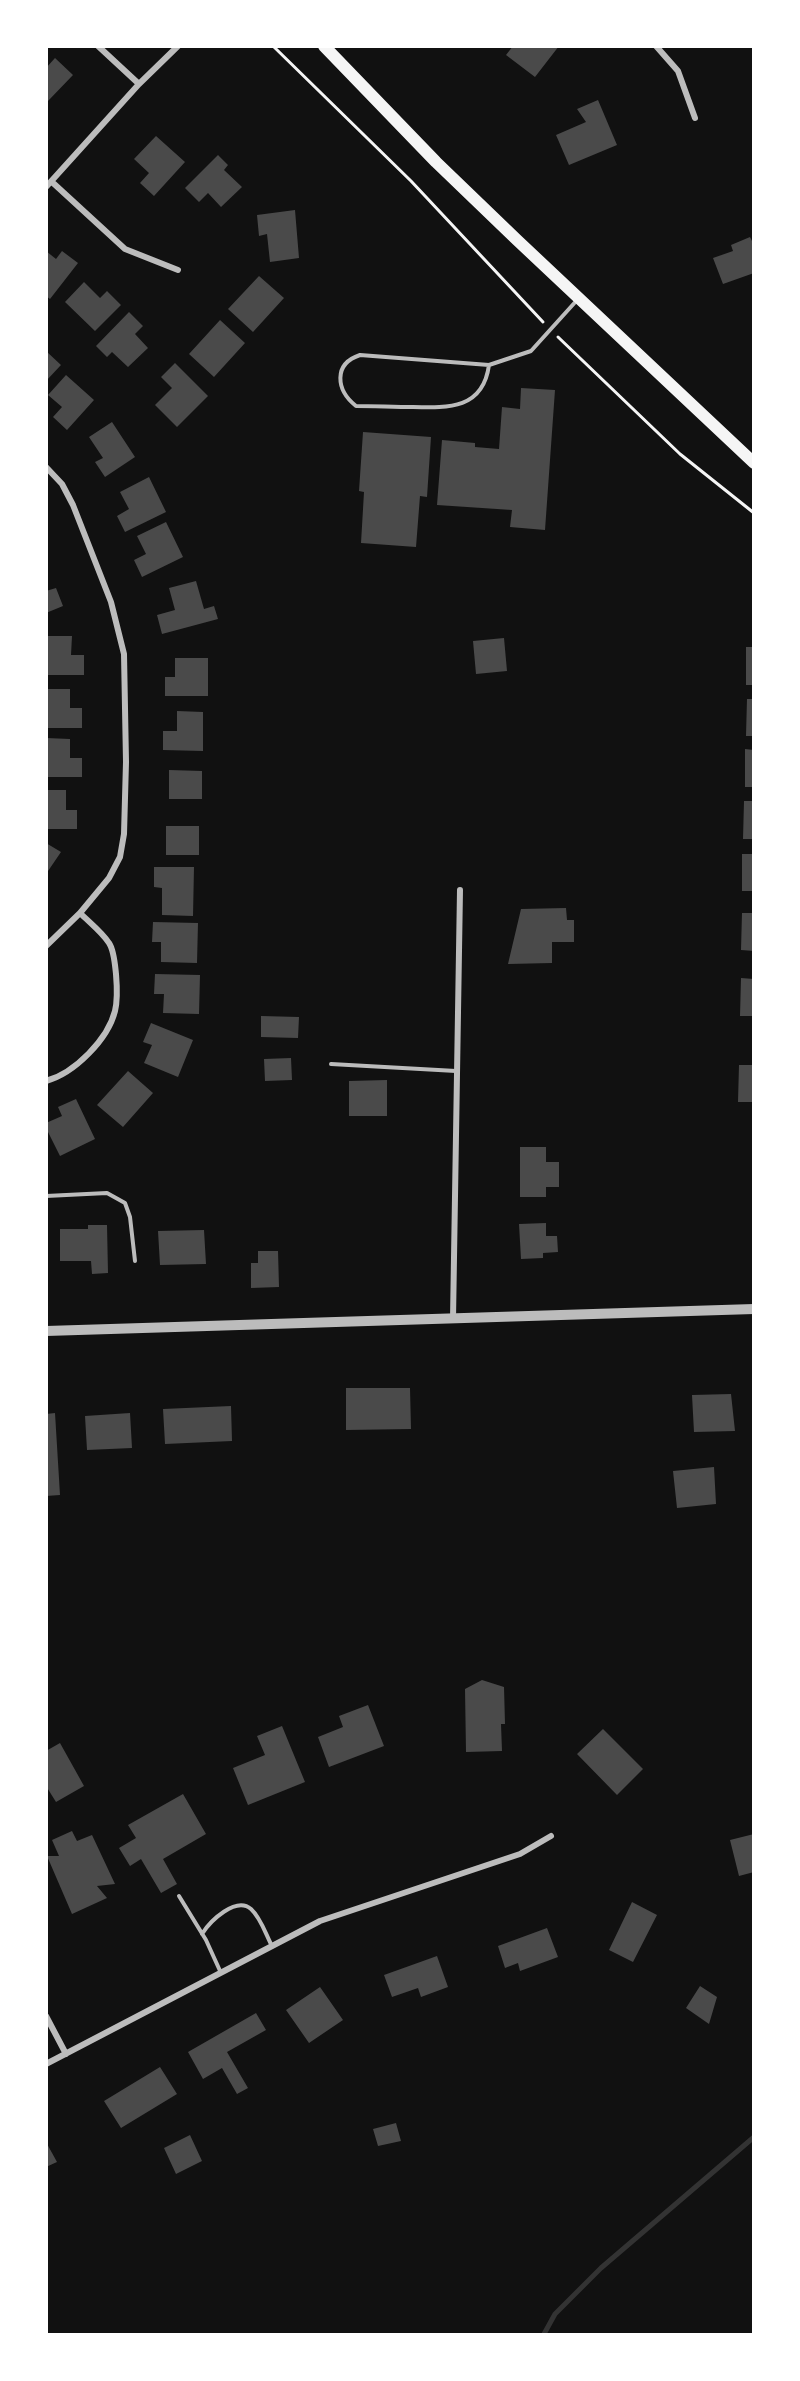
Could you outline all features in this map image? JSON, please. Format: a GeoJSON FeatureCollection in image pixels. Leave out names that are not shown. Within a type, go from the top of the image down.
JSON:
{"type":"FeatureCollection","features":[{"type":"Feature","properties":{"kind":"main road"},"geometry":{"type":"LineString","coordinates":[[324,46],[436,162],[753,463]]}},
{"type":"Feature","properties":{"kind":"street"},"geometry":{"type":"LineString","coordinates":[[98,46],[139,84]]}},
{"type":"Feature","properties":{"kind":"street"},"geometry":{"type":"LineString","coordinates":[[178,46],[139,84],[49,185],[124,249],[178,270]]}},
{"type":"Feature","properties":{"kind":"street"},"geometry":{"type":"LineString","coordinates":[[656,46],[678,71],[695,118]]}},
{"type":"Feature","properties":{"kind":"street"},"geometry":{"type":"LineString","coordinates":[[46,467],[63,484],[111,602],[124,654],[126,762],[124,834],[120,858],[109,878],[80,913],[46,946]]}},
{"type":"Feature","properties":{"kind":"street"},"geometry":{"type":"LineString","coordinates":[[453,1319],[460,890]]}},
{"type":"Feature","properties":{"kind":"street"},"geometry":{"type":"LineString","coordinates":[[46,1081],[77,1064],[94,1049],[106,1032],[116,1011],[117,991],[110,944],[80,913]]}},
{"type":"Feature","properties":{"kind":"street"},"geometry":{"type":"LineString","coordinates":[[46,1331],[753,1309]]}},
{"type":"Feature","properties":{"kind":"street"},"geometry":{"type":"LineString","coordinates":[[46,2064],[320,1921],[520,1854],[551,1836]]}},
{"type":"Feature","properties":{"kind":"street"},"geometry":{"type":"LineString","coordinates":[[46,2016],[66,2054]]}},
{"type":"Feature","properties":{"kind":"lane"},"geometry":{"type":"LineString","coordinates":[[489,365],[487,379],[480,392],[462,404],[447,408],[356,406],[345,397],[340,384],[342,369],[350,358],[360,355],[489,365],[531,351],[579,298]]}},
{"type":"Feature","properties":{"kind":"lane"},"geometry":{"type":"LineString","coordinates":[[331,1064],[457,1071]]}},
{"type":"Feature","properties":{"kind":"lane"},"geometry":{"type":"LineString","coordinates":[[46,1196],[107,1193],[125,1203],[130,1217],[135,1261]]}},
{"type":"Feature","properties":{"kind":"lane"},"geometry":{"type":"LineString","coordinates":[[179,1896],[202,1934],[221,1973]]}},
{"type":"Feature","properties":{"kind":"lane"},"geometry":{"type":"LineString","coordinates":[[202,1934],[210,1922],[230,1908],[242,1905],[249,1907],[256,1914],[272,1946]]}},
{"type":"Feature","properties":{"kind":"path"},"geometry":{"type":"LineString","coordinates":[[273,46],[411,181]]}},
{"type":"Feature","properties":{"kind":"path"},"geometry":{"type":"LineString","coordinates":[[680,454],[753,513]]}},
{"type":"Feature","properties":{"kind":"building"},"geometry":{"type":"Polygon","coordinates":[[[513,46],[559,46],[535,77],[506,55],[513,46]]]}},
{"type":"Feature","properties":{"kind":"building"},"geometry":{"type":"Polygon","coordinates":[[[55,58],[73,75],[48,101],[46,68],[55,58]]]}},
{"type":"Feature","properties":{"kind":"building"},"geometry":{"type":"Polygon","coordinates":[[[598,100],[617,145],[569,165],[556,135],[586,122],[577,109],[598,100]]]}},
{"type":"Feature","properties":{"kind":"building"},"geometry":{"type":"Polygon","coordinates":[[[156,136],[185,162],[154,196],[140,183],[149,173],[134,159],[156,136]]]}},
{"type":"Feature","properties":{"kind":"building"},"geometry":{"type":"Polygon","coordinates":[[[218,155],[228,165],[224,170],[242,187],[221,207],[208,193],[199,202],[185,188],[218,155]]]}},
{"type":"Feature","properties":{"kind":"building"},"geometry":{"type":"Polygon","coordinates":[[[295,210],[299,258],[270,262],[267,234],[259,236],[257,215],[295,210]]]}},
{"type":"Feature","properties":{"kind":"building"},"geometry":{"type":"Polygon","coordinates":[[[750,237],[754,245],[754,273],[723,284],[713,258],[733,251],[731,245],[750,237]]]}},
{"type":"Feature","properties":{"kind":"building"},"geometry":{"type":"Polygon","coordinates":[[[46,251],[56,259],[62,251],[78,263],[50,299],[46,296],[46,251]]]}},
{"type":"Feature","properties":{"kind":"building"},"geometry":{"type":"Polygon","coordinates":[[[259,276],[284,298],[253,332],[228,309],[259,276]]]}},
{"type":"Feature","properties":{"kind":"building"},"geometry":{"type":"Polygon","coordinates":[[[84,282],[100,298],[107,291],[121,305],[95,331],[65,302],[84,282]]]}},
{"type":"Feature","properties":{"kind":"building"},"geometry":{"type":"Polygon","coordinates":[[[129,312],[143,326],[135,334],[148,348],[128,367],[112,352],[107,357],[96,346],[129,312]]]}},
{"type":"Feature","properties":{"kind":"building"},"geometry":{"type":"Polygon","coordinates":[[[220,320],[245,343],[214,377],[189,354],[220,320]]]}},
{"type":"Feature","properties":{"kind":"building"},"geometry":{"type":"Polygon","coordinates":[[[46,351],[61,365],[46,381],[46,351]]]}},
{"type":"Feature","properties":{"kind":"building"},"geometry":{"type":"Polygon","coordinates":[[[175,363],[208,396],[177,427],[155,405],[172,388],[161,377],[175,363]]]}},
{"type":"Feature","properties":{"kind":"building"},"geometry":{"type":"Polygon","coordinates":[[[66,375],[94,400],[67,430],[53,417],[62,407],[48,395],[66,375]]]}},
{"type":"Feature","properties":{"kind":"building"},"geometry":{"type":"Polygon","coordinates":[[[521,388],[555,390],[545,530],[510,527],[512,510],[437,505],[442,440],[475,443],[475,447],[499,449],[502,407],[520,409],[521,388]]]}},
{"type":"Feature","properties":{"kind":"building"},"geometry":{"type":"Polygon","coordinates":[[[112,422],[135,457],[105,477],[95,462],[103,458],[89,437],[112,422]]]}},
{"type":"Feature","properties":{"kind":"building"},"geometry":{"type":"Polygon","coordinates":[[[363,432],[431,437],[427,497],[420,496],[416,547],[361,543],[364,492],[359,491],[363,432]]]}},
{"type":"Feature","properties":{"kind":"building"},"geometry":{"type":"Polygon","coordinates":[[[149,477],[166,512],[125,532],[117,516],[129,509],[120,492],[149,477]]]}},
{"type":"Feature","properties":{"kind":"building"},"geometry":{"type":"Polygon","coordinates":[[[166,522],[183,557],[142,577],[134,560],[146,554],[137,536],[166,522]]]}},
{"type":"Feature","properties":{"kind":"building"},"geometry":{"type":"Polygon","coordinates":[[[196,581],[204,609],[214,606],[218,619],[162,634],[157,615],[175,610],[169,588],[196,581]]]}},
{"type":"Feature","properties":{"kind":"building"},"geometry":{"type":"Polygon","coordinates":[[[56,588],[63,606],[46,613],[46,591],[56,588]]]}},
{"type":"Feature","properties":{"kind":"building"},"geometry":{"type":"Polygon","coordinates":[[[46,636],[72,636],[71,655],[84,655],[84,675],[46,675],[46,636]]]}},
{"type":"Feature","properties":{"kind":"building"},"geometry":{"type":"Polygon","coordinates":[[[504,638],[507,671],[476,674],[473,641],[504,638]]]}},
{"type":"Feature","properties":{"kind":"building"},"geometry":{"type":"Polygon","coordinates":[[[746,647],[754,647],[754,685],[746,685],[746,647]]]}},
{"type":"Feature","properties":{"kind":"building"},"geometry":{"type":"Polygon","coordinates":[[[175,658],[208,658],[208,696],[165,696],[165,677],[175,677],[175,658]]]}},
{"type":"Feature","properties":{"kind":"building"},"geometry":{"type":"Polygon","coordinates":[[[46,689],[70,689],[70,708],[82,708],[82,728],[46,728],[46,689]]]}},
{"type":"Feature","properties":{"kind":"building"},"geometry":{"type":"Polygon","coordinates":[[[747,699],[754,699],[754,736],[746,736],[747,699]]]}},
{"type":"Feature","properties":{"kind":"building"},"geometry":{"type":"Polygon","coordinates":[[[177,711],[203,712],[203,751],[163,750],[163,731],[177,731],[177,711]]]}},
{"type":"Feature","properties":{"kind":"building"},"geometry":{"type":"Polygon","coordinates":[[[46,738],[70,739],[70,758],[82,758],[82,777],[46,777],[46,738]]]}},
{"type":"Feature","properties":{"kind":"building"},"geometry":{"type":"Polygon","coordinates":[[[745,749],[754,750],[754,787],[745,787],[745,749]]]}},
{"type":"Feature","properties":{"kind":"building"},"geometry":{"type":"Polygon","coordinates":[[[169,770],[202,771],[202,799],[169,799],[169,770]]]}},
{"type":"Feature","properties":{"kind":"building"},"geometry":{"type":"Polygon","coordinates":[[[46,790],[66,790],[66,810],[77,810],[77,829],[46,829],[46,790]]]}},
{"type":"Feature","properties":{"kind":"building"},"geometry":{"type":"Polygon","coordinates":[[[744,801],[754,801],[754,839],[743,839],[744,801]]]}},
{"type":"Feature","properties":{"kind":"building"},"geometry":{"type":"Polygon","coordinates":[[[166,826],[199,826],[199,855],[166,855],[166,826]]]}},
{"type":"Feature","properties":{"kind":"building"},"geometry":{"type":"Polygon","coordinates":[[[46,843],[61,852],[46,874],[46,843]]]}},
{"type":"Feature","properties":{"kind":"building"},"geometry":{"type":"Polygon","coordinates":[[[742,854],[754,854],[754,891],[742,891],[742,854]]]}},
{"type":"Feature","properties":{"kind":"building"},"geometry":{"type":"Polygon","coordinates":[[[154,867],[194,867],[193,916],[162,915],[162,888],[154,887],[154,867]]]}},
{"type":"Feature","properties":{"kind":"building"},"geometry":{"type":"Polygon","coordinates":[[[566,908],[567,920],[574,920],[574,942],[552,942],[552,963],[508,964],[521,909],[566,908]]]}},
{"type":"Feature","properties":{"kind":"building"},"geometry":{"type":"Polygon","coordinates":[[[742,913],[754,913],[754,951],[741,950],[742,913]]]}},
{"type":"Feature","properties":{"kind":"building"},"geometry":{"type":"Polygon","coordinates":[[[153,922],[198,923],[197,963],[161,962],[161,942],[152,942],[153,922]]]}},
{"type":"Feature","properties":{"kind":"building"},"geometry":{"type":"Polygon","coordinates":[[[155,974],[200,975],[199,1014],[163,1013],[164,994],[154,994],[155,974]]]}},
{"type":"Feature","properties":{"kind":"building"},"geometry":{"type":"Polygon","coordinates":[[[741,978],[754,979],[754,1016],[740,1016],[741,978]]]}},
{"type":"Feature","properties":{"kind":"building"},"geometry":{"type":"Polygon","coordinates":[[[261,1016],[299,1017],[298,1038],[261,1037],[261,1016]]]}},
{"type":"Feature","properties":{"kind":"building"},"geometry":{"type":"Polygon","coordinates":[[[151,1023],[193,1040],[178,1077],[144,1063],[152,1045],[143,1042],[151,1023]]]}},
{"type":"Feature","properties":{"kind":"building"},"geometry":{"type":"Polygon","coordinates":[[[291,1058],[292,1080],[265,1081],[264,1059],[291,1058]]]}},
{"type":"Feature","properties":{"kind":"building"},"geometry":{"type":"Polygon","coordinates":[[[739,1065],[754,1065],[754,1102],[738,1102],[739,1065]]]}},
{"type":"Feature","properties":{"kind":"building"},"geometry":{"type":"Polygon","coordinates":[[[128,1071],[153,1093],[123,1127],[97,1105],[128,1071]]]}},
{"type":"Feature","properties":{"kind":"building"},"geometry":{"type":"Polygon","coordinates":[[[387,1080],[387,1116],[349,1116],[349,1081],[387,1080]]]}},
{"type":"Feature","properties":{"kind":"building"},"geometry":{"type":"Polygon","coordinates":[[[76,1099],[95,1139],[60,1156],[46,1128],[46,1123],[62,1116],[58,1107],[76,1099]]]}},
{"type":"Feature","properties":{"kind":"building"},"geometry":{"type":"Polygon","coordinates":[[[520,1147],[546,1147],[546,1162],[559,1162],[559,1187],[546,1187],[546,1197],[520,1197],[520,1147]]]}},
{"type":"Feature","properties":{"kind":"building"},"geometry":{"type":"Polygon","coordinates":[[[546,1223],[546,1236],[557,1236],[558,1252],[543,1253],[543,1258],[521,1259],[519,1224],[546,1223]]]}},
{"type":"Feature","properties":{"kind":"building"},"geometry":{"type":"Polygon","coordinates":[[[88,1225],[107,1225],[108,1273],[92,1274],[91,1261],[60,1261],[60,1229],[88,1229],[88,1225]]]}},
{"type":"Feature","properties":{"kind":"building"},"geometry":{"type":"Polygon","coordinates":[[[204,1230],[206,1264],[160,1265],[158,1231],[204,1230]]]}},
{"type":"Feature","properties":{"kind":"building"},"geometry":{"type":"Polygon","coordinates":[[[258,1251],[278,1251],[279,1287],[251,1288],[251,1263],[258,1263],[258,1251]]]}},
{"type":"Feature","properties":{"kind":"building"},"geometry":{"type":"Polygon","coordinates":[[[346,1388],[410,1388],[411,1429],[346,1430],[346,1388]]]}},
{"type":"Feature","properties":{"kind":"building"},"geometry":{"type":"Polygon","coordinates":[[[731,1394],[735,1431],[694,1432],[692,1395],[731,1394]]]}},
{"type":"Feature","properties":{"kind":"building"},"geometry":{"type":"Polygon","coordinates":[[[231,1406],[232,1441],[165,1444],[163,1409],[231,1406]]]}},
{"type":"Feature","properties":{"kind":"building"},"geometry":{"type":"Polygon","coordinates":[[[55,1413],[60,1495],[46,1496],[46,1414],[55,1413]]]}},
{"type":"Feature","properties":{"kind":"building"},"geometry":{"type":"Polygon","coordinates":[[[130,1413],[132,1448],[87,1450],[85,1416],[130,1413]]]}},
{"type":"Feature","properties":{"kind":"building"},"geometry":{"type":"Polygon","coordinates":[[[714,1467],[716,1504],[677,1508],[673,1471],[714,1467]]]}},
{"type":"Feature","properties":{"kind":"building"},"geometry":{"type":"Polygon","coordinates":[[[482,1680],[504,1687],[505,1724],[501,1724],[502,1751],[466,1752],[465,1689],[482,1680]]]}},
{"type":"Feature","properties":{"kind":"building"},"geometry":{"type":"Polygon","coordinates":[[[368,1705],[384,1746],[329,1767],[318,1737],[343,1727],[339,1716],[368,1705]]]}},
{"type":"Feature","properties":{"kind":"building"},"geometry":{"type":"Polygon","coordinates":[[[282,1726],[305,1782],[248,1805],[233,1768],[265,1755],[257,1736],[282,1726]]]}},
{"type":"Feature","properties":{"kind":"building"},"geometry":{"type":"Polygon","coordinates":[[[603,1729],[643,1769],[617,1795],[577,1754],[603,1729]]]}},
{"type":"Feature","properties":{"kind":"building"},"geometry":{"type":"Polygon","coordinates":[[[60,1743],[84,1786],[56,1802],[46,1786],[46,1751],[60,1743]]]}},
{"type":"Feature","properties":{"kind":"building"},"geometry":{"type":"Polygon","coordinates":[[[183,1794],[206,1834],[163,1859],[177,1884],[161,1893],[141,1859],[130,1866],[119,1848],[136,1838],[128,1825],[183,1794]]]}},
{"type":"Feature","properties":{"kind":"building"},"geometry":{"type":"Polygon","coordinates":[[[72,1831],[77,1841],[92,1835],[115,1884],[97,1886],[107,1898],[72,1914],[47,1856],[59,1856],[52,1840],[72,1831]]]}},
{"type":"Feature","properties":{"kind":"building"},"geometry":{"type":"Polygon","coordinates":[[[754,1834],[754,1872],[739,1876],[730,1840],[754,1834]]]}},
{"type":"Feature","properties":{"kind":"building"},"geometry":{"type":"Polygon","coordinates":[[[632,1902],[657,1915],[633,1962],[609,1950],[632,1902]]]}},
{"type":"Feature","properties":{"kind":"building"},"geometry":{"type":"Polygon","coordinates":[[[547,1928],[558,1957],[520,1971],[518,1963],[505,1968],[498,1946],[547,1928]]]}},
{"type":"Feature","properties":{"kind":"building"},"geometry":{"type":"Polygon","coordinates":[[[437,1956],[448,1987],[421,1997],[418,1988],[392,1997],[384,1975],[437,1956]]]}},
{"type":"Feature","properties":{"kind":"building"},"geometry":{"type":"Polygon","coordinates":[[[700,1986],[717,1997],[709,2024],[686,2008],[700,1986]]]}},
{"type":"Feature","properties":{"kind":"building"},"geometry":{"type":"Polygon","coordinates":[[[320,1987],[343,2020],[309,2043],[286,2010],[320,1987]]]}},
{"type":"Feature","properties":{"kind":"building"},"geometry":{"type":"Polygon","coordinates":[[[256,2013],[266,2030],[227,2052],[248,2088],[237,2094],[222,2068],[203,2079],[188,2052],[256,2013]]]}},
{"type":"Feature","properties":{"kind":"building"},"geometry":{"type":"Polygon","coordinates":[[[160,2067],[177,2094],[121,2128],[104,2101],[160,2067]]]}},
{"type":"Feature","properties":{"kind":"building"},"geometry":{"type":"Polygon","coordinates":[[[396,2123],[401,2141],[378,2146],[373,2129],[396,2123]]]}},
{"type":"Feature","properties":{"kind":"building"},"geometry":{"type":"Polygon","coordinates":[[[190,2135],[202,2161],[176,2174],[164,2148],[190,2135]]]}},
{"type":"Feature","properties":{"kind":"building"},"geometry":{"type":"Polygon","coordinates":[[[46,2142],[57,2162],[46,2167],[46,2142]]]}},
{"type":"Feature","properties":{"kind":"waterway"},"geometry":{"type":"LineString","coordinates":[[544,2334],[555,2314],[601,2268],[754,2137]]}}]}
